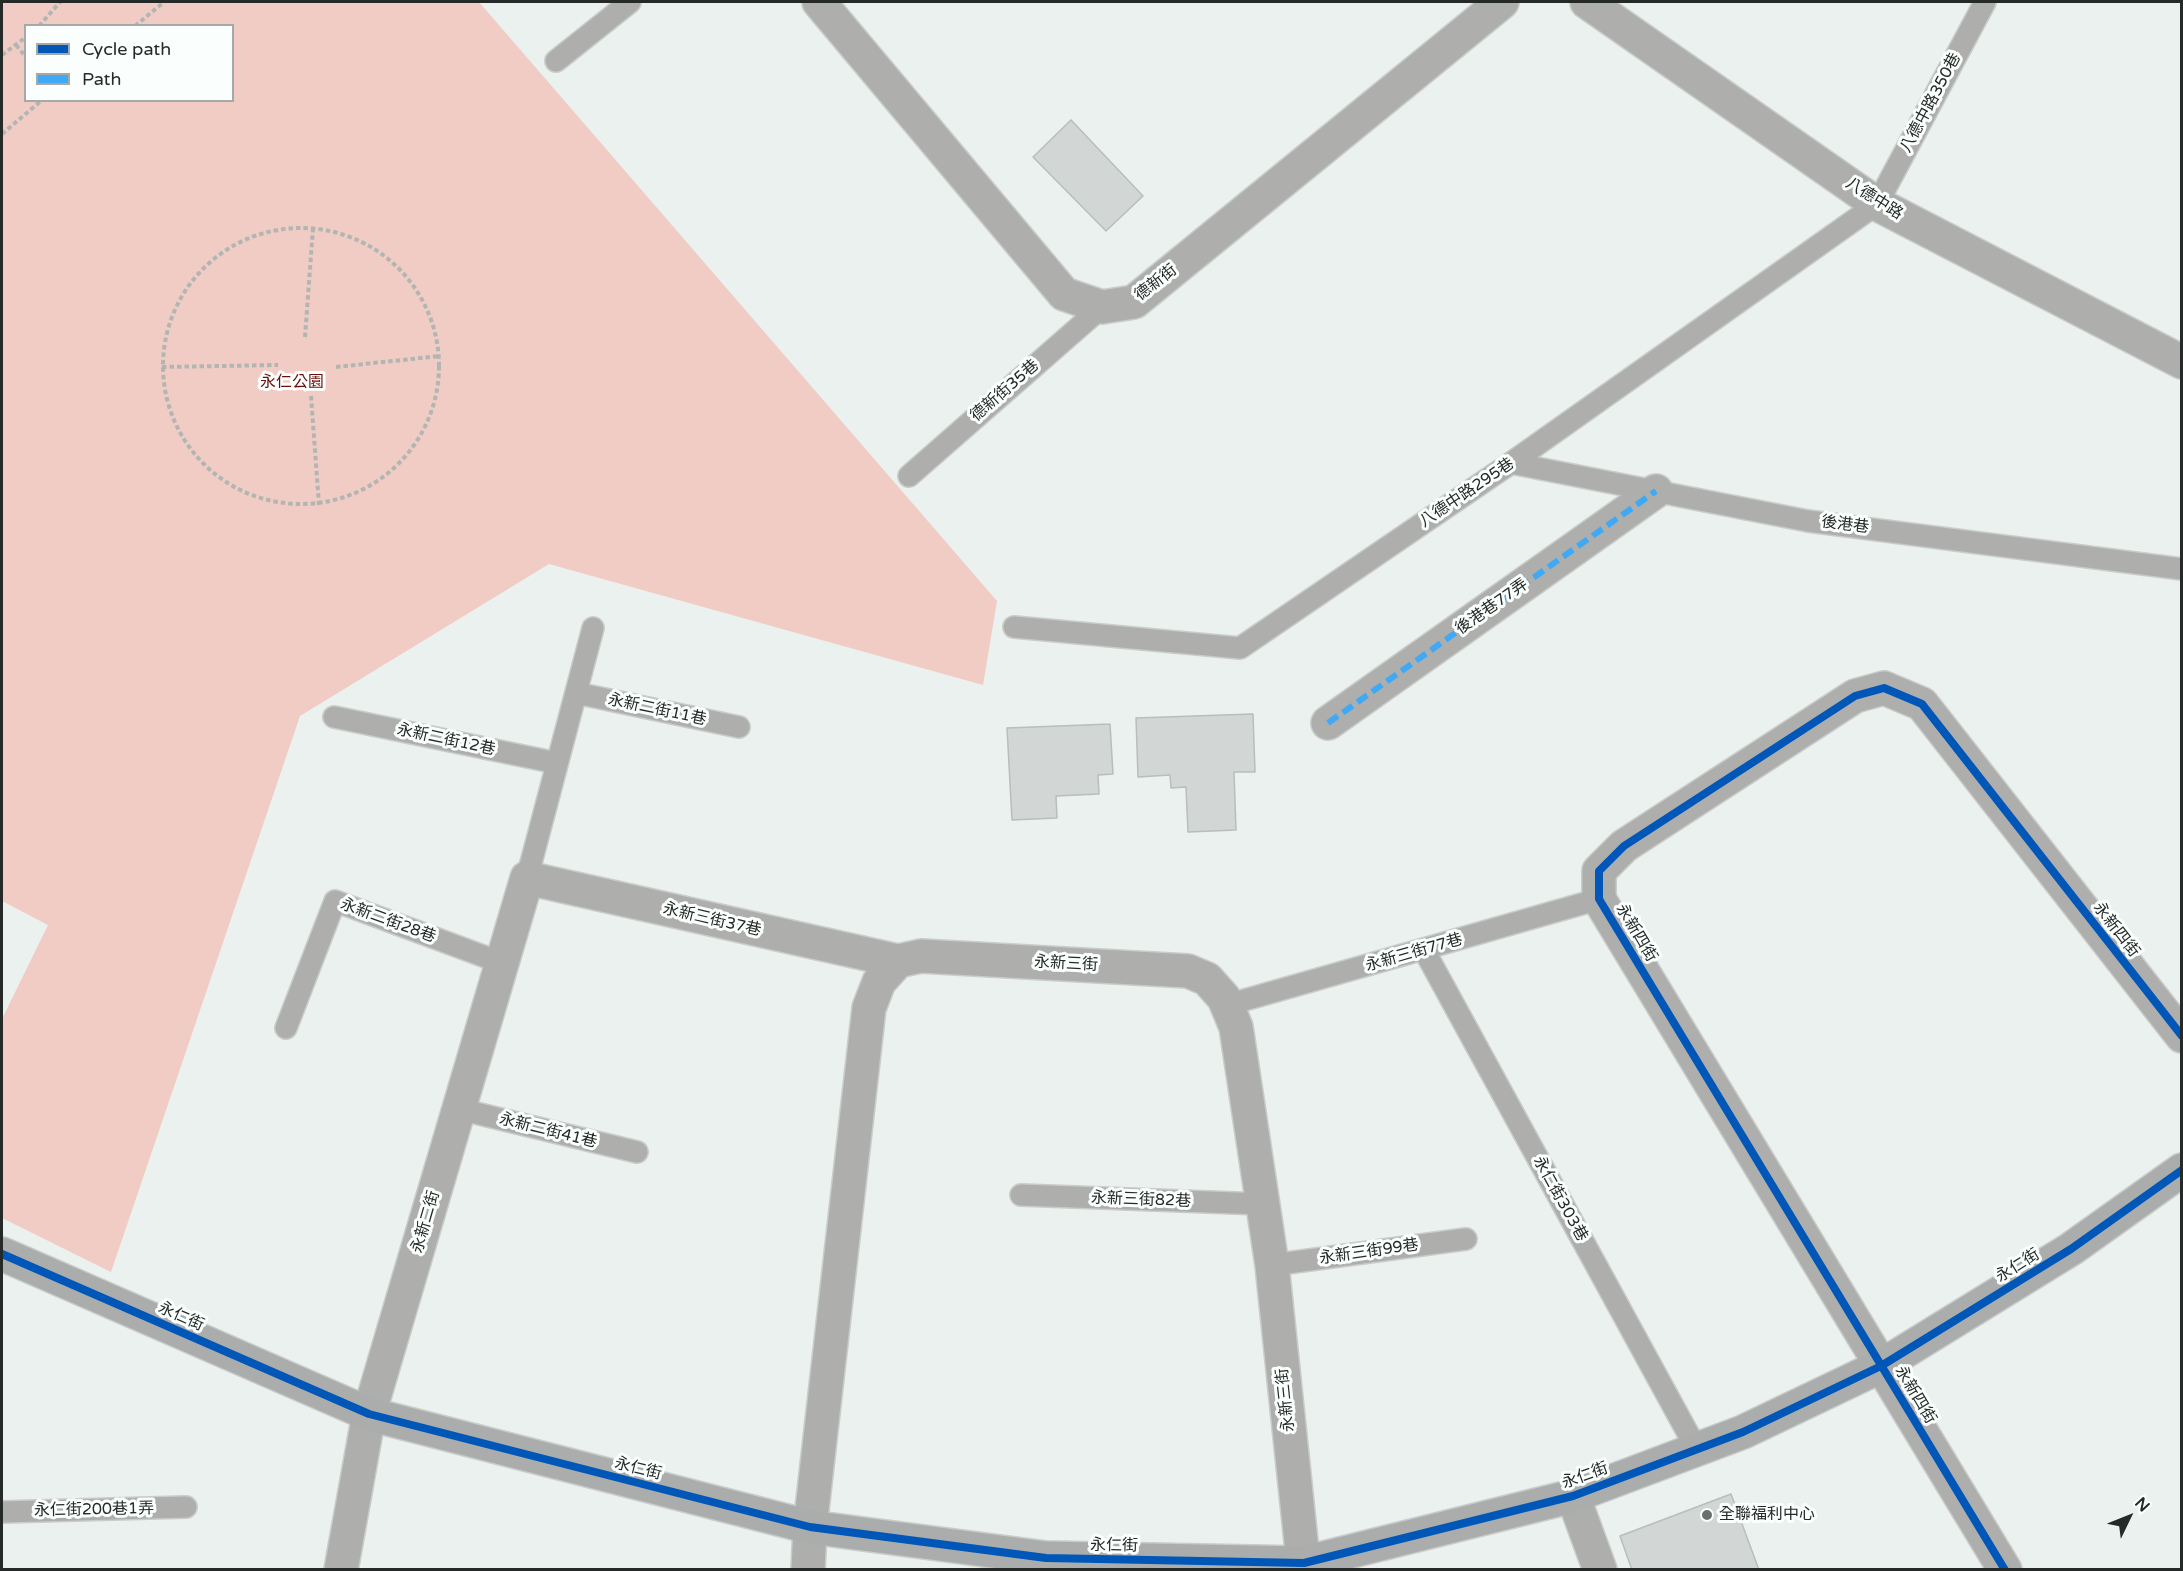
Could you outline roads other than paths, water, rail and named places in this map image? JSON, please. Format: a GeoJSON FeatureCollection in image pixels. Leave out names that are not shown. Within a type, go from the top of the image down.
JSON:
{"type":"FeatureCollection","features":[{"type":"Feature","properties":{"kind":"street"},"geometry":{"type":"LineString","coordinates":[[819,2],[1064,294],[1101,308]]}},
{"type":"Feature","properties":{"kind":"street","name":"德新街"},"geometry":{"type":"LineString","coordinates":[[1101,308],[1134,302],[1502,2]]}},
{"type":"Feature","properties":{"kind":"street","name":"八德中路"},"geometry":{"type":"LineString","coordinates":[[1587,2],[1877,204],[2181,362]]}},
{"type":"Feature","properties":{"kind":"street","name":"後港巷77弄"},"geometry":{"type":"LineString","coordinates":[[1328,723],[1656,491]]}},
{"type":"Feature","properties":{"kind":"street","name":"永新四街"},"geometry":{"type":"LineString","coordinates":[[2005,1569],[1599,899],[1599,871],[1624,846],[1855,696],[1884,688],[1922,704],[2181,1036]]}},
{"type":"Feature","properties":{"kind":"street","name":"永新三街37巷"},"geometry":{"type":"LineString","coordinates":[[527,878],[898,961]]}},
{"type":"Feature","properties":{"kind":"street","name":"永新二街"},"geometry":{"type":"LineString","coordinates":[[341,1569],[369,1414],[527,878]]}},
{"type":"Feature","properties":{"kind":"street","name":"永新三街"},"geometry":{"type":"LineString","coordinates":[[898,961],[921,956],[1188,971],[1207,979],[1227,1005],[1236,1027],[1272,1265],[1304,1566]]}},
{"type":"Feature","properties":{"kind":"street"},"geometry":{"type":"LineString","coordinates":[[808,1569],[810,1527],[869,1008],[879,982],[898,961]]}},
{"type":"Feature","properties":{"kind":"street","name":"永仁街"},"geometry":{"type":"LineString","coordinates":[[2,1254],[369,1414],[810,1527],[1046,1558],[1304,1566],[1573,1496],[1743,1432],[1881,1366],[2071,1249],[2181,1170]]}},
{"type":"Feature","properties":{"kind":"street"},"geometry":{"type":"LineString","coordinates":[[1573,1496],[1600,1569]]}},
{"type":"Feature","properties":{"kind":"lane"},"geometry":{"type":"LineString","coordinates":[[556,62],[630,2]]}},
{"type":"Feature","properties":{"kind":"lane","name":"八德中路350巷"},"geometry":{"type":"LineString","coordinates":[[1877,204],[1985,2]]}},
{"type":"Feature","properties":{"kind":"lane","name":"八德中路295巷"},"geometry":{"type":"LineString","coordinates":[[1014,627],[1240,648],[1511,463],[1877,204]]}},
{"type":"Feature","properties":{"kind":"lane","name":"德新街35巷"},"geometry":{"type":"LineString","coordinates":[[909,476],[1101,308]]}},
{"type":"Feature","properties":{"kind":"lane","name":"後港巷"},"geometry":{"type":"LineString","coordinates":[[1511,463],[1808,521],[2181,568]]}},
{"type":"Feature","properties":{"kind":"lane"},"geometry":{"type":"LineString","coordinates":[[527,878],[593,628]]}},
{"type":"Feature","properties":{"kind":"lane","name":"永新二街11巷"},"geometry":{"type":"LineString","coordinates":[[576,693],[739,727]]}},
{"type":"Feature","properties":{"kind":"lane","name":"永新二街12巷"},"geometry":{"type":"LineString","coordinates":[[334,717],[557,763]]}},
{"type":"Feature","properties":{"kind":"lane","name":"永新三街77巷"},"geometry":{"type":"LineString","coordinates":[[1227,1005],[1599,899]]}},
{"type":"Feature","properties":{"kind":"lane","name":"永新二街28巷"},"geometry":{"type":"LineString","coordinates":[[286,1028],[334,900],[502,963]]}},
{"type":"Feature","properties":{"kind":"lane","name":"永仁街303巷"},"geometry":{"type":"LineString","coordinates":[[1424,950],[1696,1448]]}},
{"type":"Feature","properties":{"kind":"lane","name":"永新二街41巷"},"geometry":{"type":"LineString","coordinates":[[459,1109],[637,1152]]}},
{"type":"Feature","properties":{"kind":"lane","name":"永新三街82巷"},"geometry":{"type":"LineString","coordinates":[[1021,1195],[1262,1204]]}},
{"type":"Feature","properties":{"kind":"lane","name":"永新三街99巷"},"geometry":{"type":"LineString","coordinates":[[1272,1265],[1466,1239]]}},
{"type":"Feature","properties":{"kind":"lane","name":"永仁街200巷1弄"},"geometry":{"type":"LineString","coordinates":[[2,1512],[186,1507]]}},
{"type":"Feature","properties":{"kind":"place","name":"全聯福利中心"},"geometry":{"type":"Point","coordinates":[1707,1515]}},
{"type":"Feature","properties":{"kind":"park label","name":"永仁公園"},"geometry":{"type":"Point","coordinates":[292,383]}}]}
